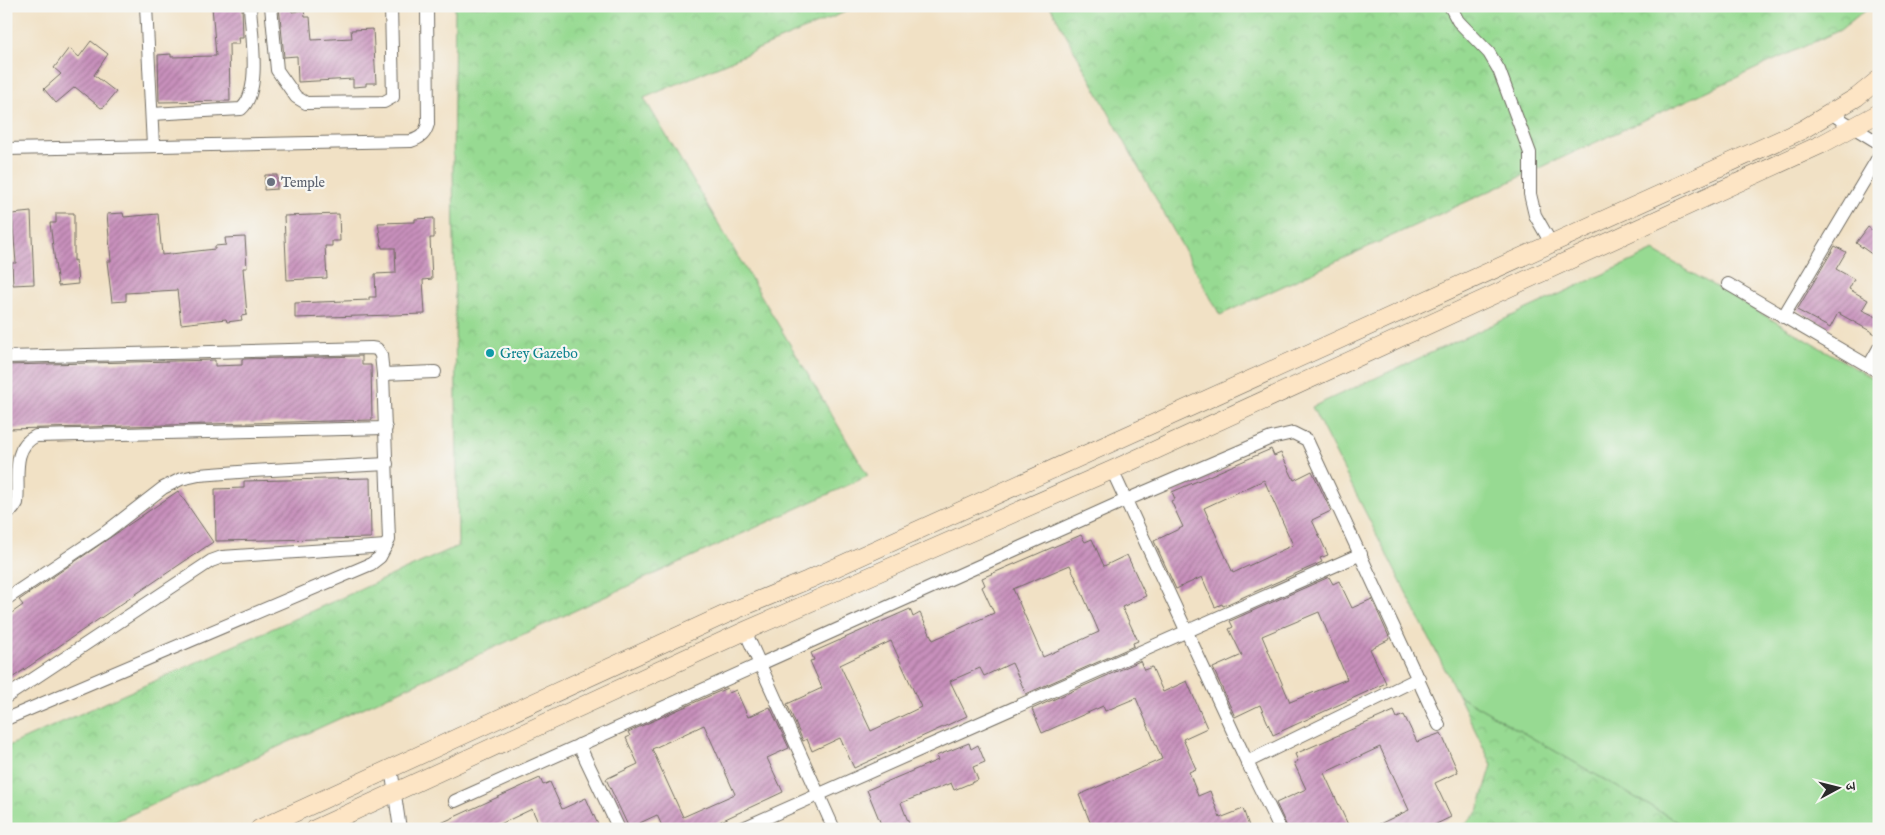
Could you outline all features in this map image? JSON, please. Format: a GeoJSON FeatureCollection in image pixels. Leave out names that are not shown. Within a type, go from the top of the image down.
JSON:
{"type":"FeatureCollection","features":[{"type":"Feature","properties":{"kind":"street"},"geometry":{"type":"LineString","coordinates":[[146,6],[153,146]]}},
{"type":"Feature","properties":{"kind":"street"},"geometry":{"type":"LineString","coordinates":[[152,114],[241,109],[247,104],[254,86],[250,6]]}},
{"type":"Feature","properties":{"kind":"street"},"geometry":{"type":"LineString","coordinates":[[271,6],[276,70],[296,97],[306,103],[384,102],[392,97],[391,6]]}},
{"type":"Feature","properties":{"kind":"street"},"geometry":{"type":"LineString","coordinates":[[6,149],[411,141],[419,139],[425,132],[428,124],[428,6]]}},
{"type":"Feature","properties":{"kind":"street"},"geometry":{"type":"LineString","coordinates":[[1450,6],[1458,21],[1489,53],[1499,70],[1530,153],[1531,203],[1539,226],[1552,243]]}},
{"type":"Feature","properties":{"kind":"street"},"geometry":{"type":"LineString","coordinates":[[259,829],[735,610],[808,580],[1802,130],[1857,97],[1879,79]]}},
{"type":"Feature","properties":{"kind":"street"},"geometry":{"type":"LineString","coordinates":[[1830,113],[1879,143]]}},
{"type":"Feature","properties":{"kind":"street"},"geometry":{"type":"LineString","coordinates":[[316,829],[745,631],[1112,470],[1822,144],[1879,113]]}},
{"type":"Feature","properties":{"kind":"street"},"geometry":{"type":"LineString","coordinates":[[1783,317],[1879,156]]}},
{"type":"Feature","properties":{"kind":"street"},"geometry":{"type":"LineString","coordinates":[[1728,284],[1874,369],[1879,348]]}},
{"type":"Feature","properties":{"kind":"street"},"geometry":{"type":"LineString","coordinates":[[6,357],[377,349],[381,355],[383,374],[389,540],[380,557],[371,564],[6,719]]}},
{"type":"Feature","properties":{"kind":"street"},"geometry":{"type":"LineString","coordinates":[[383,374],[434,372]]}},
{"type":"Feature","properties":{"kind":"street"},"geometry":{"type":"LineString","coordinates":[[6,513],[13,509],[17,503],[18,458],[27,440],[36,436],[386,428]]}},
{"type":"Feature","properties":{"kind":"street"},"geometry":{"type":"LineString","coordinates":[[455,801],[1126,500],[1272,438],[1293,433],[1307,440],[1419,678],[1439,725]]}},
{"type":"Feature","properties":{"kind":"street"},"geometry":{"type":"LineString","coordinates":[[6,599],[106,532],[163,488],[180,479],[199,475],[387,464]]}},
{"type":"Feature","properties":{"kind":"street"},"geometry":{"type":"LineString","coordinates":[[1112,470],[1280,829]]}},
{"type":"Feature","properties":{"kind":"street"},"geometry":{"type":"LineString","coordinates":[[6,697],[212,561],[222,557],[386,546]]}},
{"type":"Feature","properties":{"kind":"street"},"geometry":{"type":"LineString","coordinates":[[741,829],[1361,554]]}},
{"type":"Feature","properties":{"kind":"street"},"geometry":{"type":"LineString","coordinates":[[808,580],[817,600]]}},
{"type":"Feature","properties":{"kind":"street"},"geometry":{"type":"LineString","coordinates":[[745,631],[834,829]]}},
{"type":"Feature","properties":{"kind":"street"},"geometry":{"type":"LineString","coordinates":[[1247,762],[1419,678]]}},
{"type":"Feature","properties":{"kind":"street"},"geometry":{"type":"LineString","coordinates":[[579,745],[619,829]]}},
{"type":"Feature","properties":{"kind":"street"},"geometry":{"type":"LineString","coordinates":[[391,768],[400,829]]}},
{"type":"Feature","properties":{"kind":"green space"},"geometry":{"type":"Polygon","coordinates":[[[455,6],[859,6],[644,98],[868,476],[99,829],[6,829],[6,747],[458,546],[453,167],[455,6]]]}},
{"type":"Feature","properties":{"kind":"green space"},"geometry":{"type":"Polygon","coordinates":[[[1050,6],[1870,6],[1840,30],[1220,315],[1050,6]]]}},
{"type":"Feature","properties":{"kind":"green space"},"geometry":{"type":"Polygon","coordinates":[[[1654,251],[1879,382],[1879,829],[1690,829],[1458,695],[1312,407],[1654,251]]]}},
{"type":"Feature","properties":{"kind":"green space"},"geometry":{"type":"Polygon","coordinates":[[[1458,695],[1690,829],[1460,829],[1478,812],[1492,765],[1458,695]]]}},
{"type":"Feature","properties":{"kind":"building"},"geometry":{"type":"Polygon","coordinates":[[[212,6],[242,6],[243,38],[238,38],[239,44],[229,44],[230,101],[159,102],[158,55],[171,54],[171,57],[216,56],[212,6]]]}},
{"type":"Feature","properties":{"kind":"building"},"geometry":{"type":"Polygon","coordinates":[[[279,6],[291,6],[292,12],[304,10],[305,17],[310,17],[312,40],[352,38],[351,30],[373,29],[376,83],[366,83],[366,86],[353,87],[353,79],[298,82],[297,56],[284,57],[279,6]]]}},
{"type":"Feature","properties":{"kind":"building"},"geometry":{"type":"Polygon","coordinates":[[[91,41],[108,54],[94,75],[116,92],[104,107],[101,108],[75,87],[56,103],[44,89],[61,74],[54,68],[69,48],[79,57],[91,41]]]}},
{"type":"Feature","properties":{"kind":"building","name":"Temple"},"geometry":{"type":"Polygon","coordinates":[[[265,175],[277,175],[277,189],[264,190],[265,175]]]}},
{"type":"Feature","properties":{"kind":"building"},"geometry":{"type":"Polygon","coordinates":[[[31,212],[34,284],[13,285],[12,263],[16,263],[12,214],[31,212]]]}},
{"type":"Feature","properties":{"kind":"building"},"geometry":{"type":"Polygon","coordinates":[[[56,213],[74,213],[74,261],[76,260],[78,284],[58,286],[50,223],[56,223],[56,213]]]}},
{"type":"Feature","properties":{"kind":"building"},"geometry":{"type":"Polygon","coordinates":[[[123,213],[124,217],[158,214],[162,255],[215,249],[215,246],[226,245],[225,238],[245,237],[247,268],[243,268],[247,315],[241,316],[242,320],[227,322],[226,319],[181,324],[177,290],[126,293],[126,301],[112,302],[107,261],[111,261],[107,214],[123,213]]]}},
{"type":"Feature","properties":{"kind":"building"},"geometry":{"type":"Polygon","coordinates":[[[339,214],[340,241],[332,241],[332,246],[325,246],[327,278],[287,280],[284,216],[339,214]]]}},
{"type":"Feature","properties":{"kind":"building"},"geometry":{"type":"Polygon","coordinates":[[[434,218],[434,238],[430,238],[432,279],[423,280],[425,314],[295,318],[295,303],[369,300],[369,297],[376,297],[375,274],[396,273],[395,248],[382,248],[378,223],[415,222],[415,219],[434,218]]]}},
{"type":"Feature","properties":{"kind":"building"},"geometry":{"type":"Polygon","coordinates":[[[1868,227],[1879,235],[1879,248],[1873,255],[1856,243],[1868,227]]]}},
{"type":"Feature","properties":{"kind":"building"},"geometry":{"type":"Polygon","coordinates":[[[1835,246],[1846,252],[1836,269],[1854,279],[1849,289],[1868,300],[1862,310],[1879,318],[1879,336],[1838,313],[1830,328],[1797,310],[1835,246]]]}},
{"type":"Feature","properties":{"kind":"building"},"geometry":{"type":"Polygon","coordinates":[[[362,356],[362,365],[371,365],[372,420],[6,429],[6,365],[215,360],[215,366],[242,365],[242,359],[362,356]]]}},
{"type":"Feature","properties":{"kind":"building"},"geometry":{"type":"Polygon","coordinates":[[[1271,449],[1274,456],[1281,453],[1294,480],[1312,471],[1331,511],[1312,520],[1328,555],[1320,558],[1322,562],[1223,606],[1222,604],[1215,607],[1202,577],[1176,589],[1154,541],[1183,527],[1171,501],[1175,499],[1172,492],[1271,449]],[[1264,480],[1204,508],[1233,573],[1293,545],[1264,480]]]}},
{"type":"Feature","properties":{"kind":"building"},"geometry":{"type":"Polygon","coordinates":[[[370,478],[371,538],[216,541],[215,489],[244,488],[244,481],[370,478]]]}},
{"type":"Feature","properties":{"kind":"building"},"geometry":{"type":"Polygon","coordinates":[[[178,491],[213,542],[6,682],[6,617],[23,605],[19,600],[178,491]]]}},
{"type":"Feature","properties":{"kind":"building"},"geometry":{"type":"Polygon","coordinates":[[[1081,535],[1085,542],[1092,539],[1104,566],[1127,555],[1146,596],[1122,607],[1138,641],[1133,643],[1134,646],[1026,694],[1012,663],[984,676],[980,668],[950,681],[967,716],[854,768],[840,738],[812,751],[807,739],[803,741],[787,704],[822,688],[810,661],[814,660],[811,653],[910,609],[913,617],[920,613],[933,640],[956,630],[994,613],[982,587],[985,585],[982,578],[1081,535]],[[1070,565],[1013,589],[1043,657],[1099,632],[1070,565]],[[891,641],[840,665],[871,731],[921,707],[891,641]]]}},
{"type":"Feature","properties":{"kind":"building"},"geometry":{"type":"Polygon","coordinates":[[[1329,577],[1333,584],[1339,581],[1352,608],[1372,599],[1390,639],[1370,649],[1386,683],[1273,735],[1260,705],[1235,717],[1213,668],[1242,655],[1229,629],[1233,627],[1230,621],[1329,577]],[[1319,612],[1262,636],[1290,702],[1347,679],[1319,612]]]}},
{"type":"Feature","properties":{"kind":"building"},"geometry":{"type":"Polygon","coordinates":[[[1140,661],[1144,670],[1152,667],[1163,692],[1187,681],[1207,728],[1183,739],[1196,769],[1189,772],[1198,796],[1210,791],[1220,818],[1243,809],[1250,829],[1093,829],[1079,795],[1162,759],[1136,698],[1105,711],[1103,706],[1042,733],[1032,709],[1140,661]]]}},
{"type":"Feature","properties":{"kind":"building"},"geometry":{"type":"Polygon","coordinates":[[[727,688],[729,693],[736,690],[748,717],[770,707],[789,748],[767,758],[783,792],[704,829],[700,823],[688,829],[657,829],[662,826],[657,815],[629,828],[606,779],[638,764],[626,738],[630,736],[628,732],[727,688]],[[704,725],[652,749],[683,817],[735,794],[704,725]]]}},
{"type":"Feature","properties":{"kind":"building"},"geometry":{"type":"Polygon","coordinates":[[[1394,711],[1397,718],[1404,715],[1417,742],[1441,733],[1458,772],[1435,783],[1451,817],[1426,829],[1369,829],[1409,810],[1380,747],[1324,773],[1350,829],[1288,829],[1276,803],[1306,789],[1294,763],[1298,761],[1295,754],[1394,711]]]}},
{"type":"Feature","properties":{"kind":"building"},"geometry":{"type":"Polygon","coordinates":[[[969,743],[971,749],[978,745],[985,762],[973,767],[978,780],[954,790],[951,783],[901,803],[911,829],[883,829],[867,790],[938,760],[936,756],[969,743]]]}},
{"type":"Feature","properties":{"kind":"building"},"geometry":{"type":"Polygon","coordinates":[[[540,778],[543,785],[550,782],[562,809],[586,798],[600,829],[541,829],[532,809],[490,829],[428,829],[540,778]]]}},
{"type":"Feature","properties":{"kind":"place","name":"Temple"},"geometry":{"type":"Point","coordinates":[271,182]}},
{"type":"Feature","properties":{"kind":"place","name":"Grey Gazebo"},"geometry":{"type":"Point","coordinates":[490,353]}}]}
